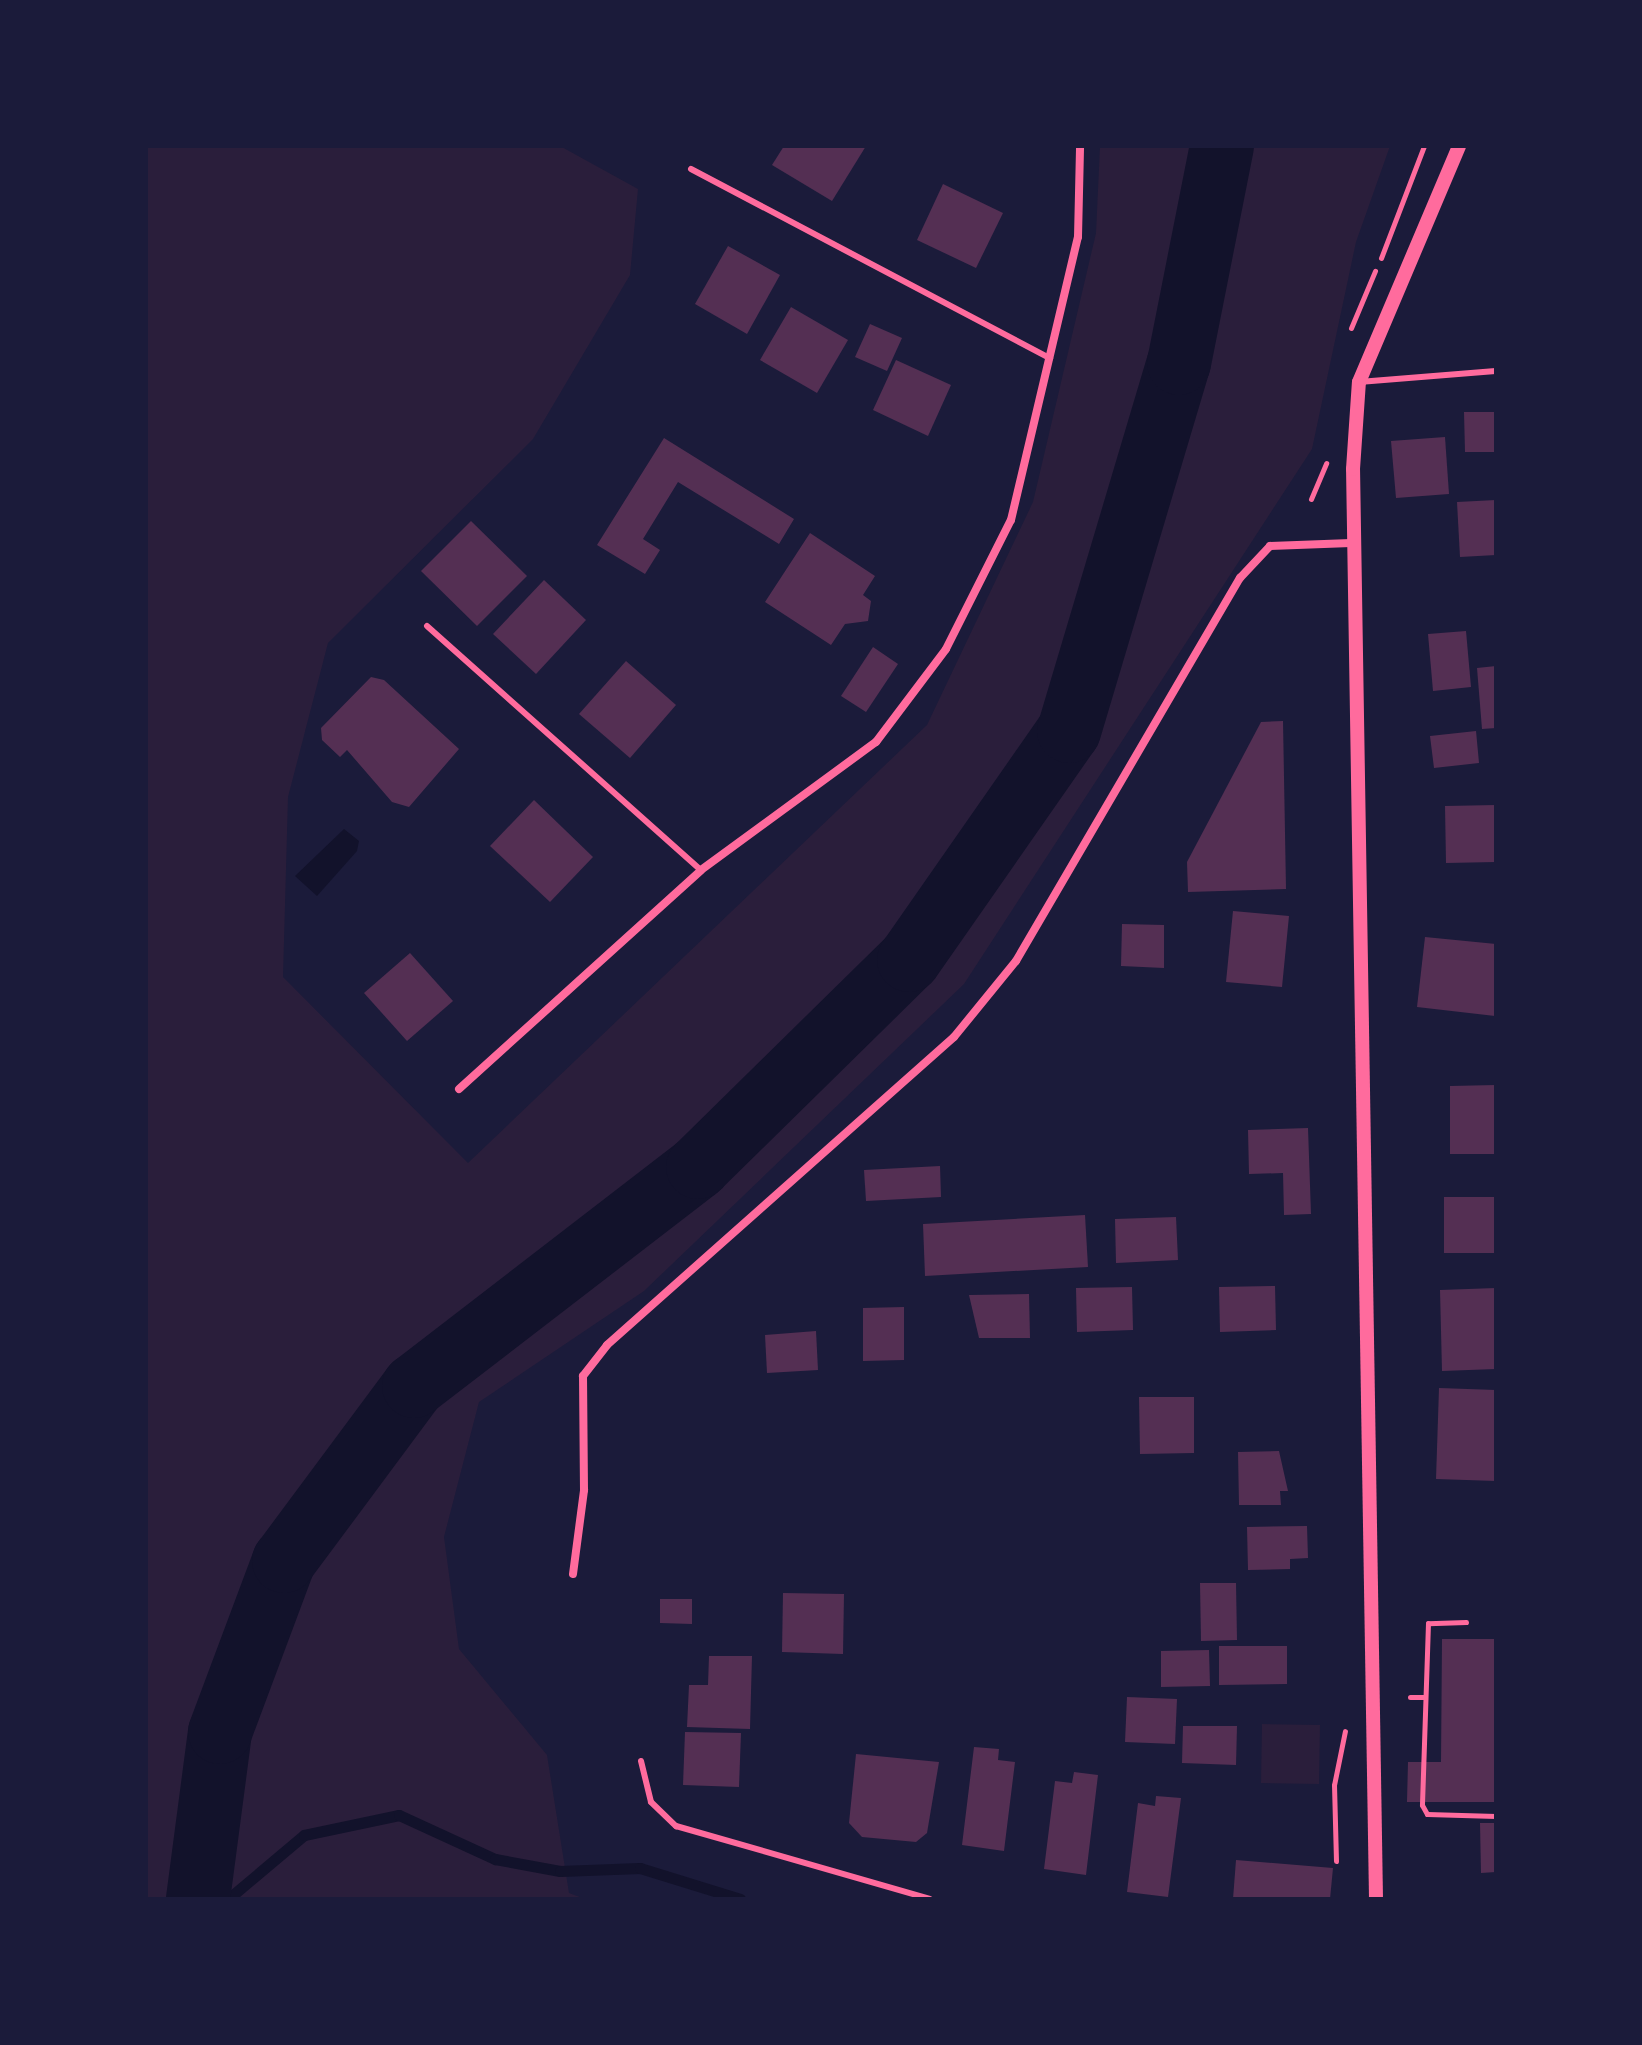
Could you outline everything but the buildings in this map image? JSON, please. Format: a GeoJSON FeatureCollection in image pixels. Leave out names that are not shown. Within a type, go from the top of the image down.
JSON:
{"type":"FeatureCollection","features":[{"type":"Feature","properties":{"kind":"street"},"geometry":{"type":"LineString","coordinates":[[459,1089],[701,870],[876,742],[946,649],[1011,520],[1078,237],[1080,146]]}},
{"type":"Feature","properties":{"kind":"street"},"geometry":{"type":"LineString","coordinates":[[1376,1899],[1351,543],[1359,382],[1459,146]]}},
{"type":"Feature","properties":{"kind":"street"},"geometry":{"type":"LineString","coordinates":[[573,1574],[584,1490],[583,1376],[599,1355],[954,1037],[1016,961],[1240,578],[1270,546],[1351,543]]}},
{"type":"Feature","properties":{"kind":"lane"},"geometry":{"type":"LineString","coordinates":[[691,169],[1050,358]]}},
{"type":"Feature","properties":{"kind":"lane"},"geometry":{"type":"LineString","coordinates":[[1359,382],[1496,371]]}},
{"type":"Feature","properties":{"kind":"lane"},"geometry":{"type":"LineString","coordinates":[[427,626],[701,870]]}},
{"type":"Feature","properties":{"kind":"lane"},"geometry":{"type":"LineString","coordinates":[[641,1761],[651,1802],[676,1826],[930,1899]]}},
{"type":"Feature","properties":{"kind":"path"},"geometry":{"type":"LineString","coordinates":[[1466,1622],[1428,1623],[1425,1697],[1427,1814],[1496,1816]]}},
{"type":"Feature","properties":{"kind":"path"},"geometry":{"type":"LineString","coordinates":[[1410,1697],[1425,1697]]}},
{"type":"Feature","properties":{"kind":"shaded area"},"geometry":{"type":"Polygon","coordinates":[[[146,146],[560,146],[638,189],[630,275],[533,439],[328,643],[288,797],[283,977],[468,1163],[927,725],[1033,502],[1096,233],[1100,146],[1390,146],[1356,242],[1312,449],[964,984],[644,1291],[479,1402],[444,1537],[459,1649],[547,1755],[569,1893],[585,1899],[146,1899],[146,146]]]}},
{"type":"Feature","properties":{"kind":"shaded area"},"geometry":{"type":"Polygon","coordinates":[[[344,829],[359,841],[357,851],[317,896],[295,876],[344,829]]]}},
{"type":"Feature","properties":{"kind":"shaded area"},"geometry":{"type":"Polygon","coordinates":[[[1262,1724],[1320,1725],[1319,1784],[1261,1783],[1262,1724]]]}},
{"type":"Feature","properties":{"kind":"waterway"},"geometry":{"type":"LineString","coordinates":[[198,1899],[220,1732],[284,1561],[414,1386],[698,1167],[909,960],[1069,731],[1179,363],[1222,146]]}},
{"type":"Feature","properties":{"kind":"waterway"},"geometry":{"type":"LineString","coordinates":[[228,1899],[304,1835],[399,1815],[495,1859],[560,1871],[640,1868],[740,1899]]}}]}
